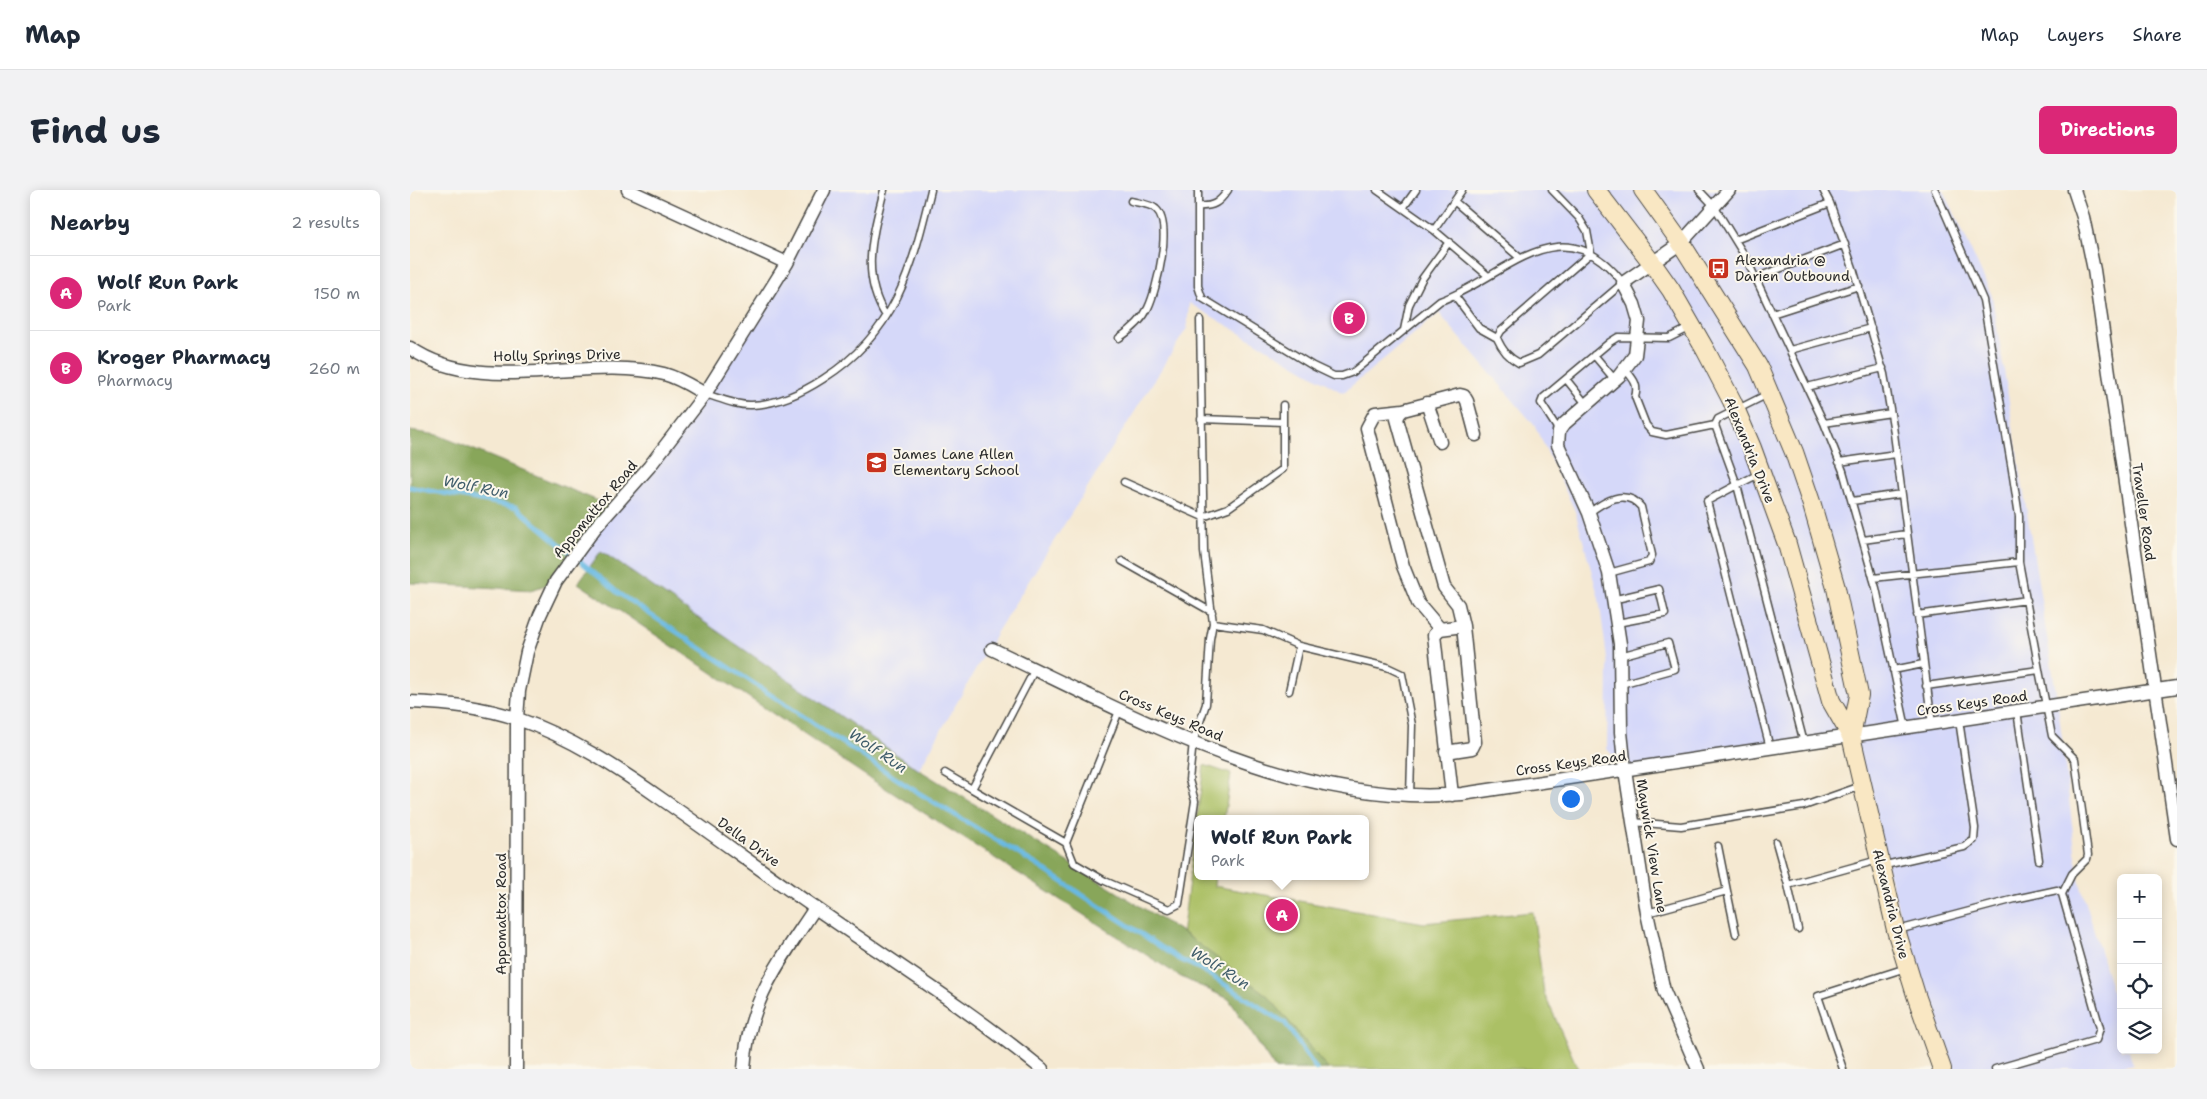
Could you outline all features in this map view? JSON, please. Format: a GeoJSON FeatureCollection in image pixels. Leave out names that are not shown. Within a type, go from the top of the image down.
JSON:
{"type":"FeatureCollection","features":[{"type":"Feature","properties":{"kind":"main road","name":"Alexandria Drive"},"geometry":{"type":"LineString","coordinates":[[1596,190],[1652,262],[1692,327],[1736,410],[1761,473],[1786,544],[1831,701],[1851,736],[1896,930],[1941,1069]]}},
{"type":"Feature","properties":{"kind":"main road","name":"Alexandria Drive"},"geometry":{"type":"LineString","coordinates":[[1643,190],[1680,242],[1758,366],[1797,461],[1836,588],[1859,696],[1851,736]]}},
{"type":"Feature","properties":{"kind":"street"},"geometry":{"type":"LineString","coordinates":[[628,190],[787,263]]}},
{"type":"Feature","properties":{"kind":"street","name":"Appomattox Road"},"geometry":{"type":"LineString","coordinates":[[516,1069],[517,718],[522,672],[528,652],[547,600],[564,568],[649,467],[704,394],[787,263],[824,190]]}},
{"type":"Feature","properties":{"kind":"street"},"geometry":{"type":"LineString","coordinates":[[1559,432],[1564,424],[1615,380],[1636,355],[1639,336],[1638,313],[1623,283],[1680,242],[1729,190]]}},
{"type":"Feature","properties":{"kind":"street","name":"Traveller Road"},"geometry":{"type":"LineString","coordinates":[[2074,190],[2083,217],[2094,270],[2177,839]]}},
{"type":"Feature","properties":{"kind":"street","name":"Holly Springs Drive"},"geometry":{"type":"LineString","coordinates":[[410,348],[434,361],[474,371],[643,370],[682,380],[704,394]]}},
{"type":"Feature","properties":{"kind":"street"},"geometry":{"type":"LineString","coordinates":[[1440,628],[1418,603],[1403,566],[1367,428],[1375,413],[1403,410],[1460,395],[1464,396],[1476,435]]}},
{"type":"Feature","properties":{"kind":"street"},"geometry":{"type":"LineString","coordinates":[[1427,403],[1440,442]]}},
{"type":"Feature","properties":{"kind":"street"},"geometry":{"type":"LineString","coordinates":[[1403,410],[1397,420],[1413,479],[1444,587],[1458,606],[1463,626],[1475,742],[1472,748],[1446,752]]}},
{"type":"Feature","properties":{"kind":"street","name":"Maywick View Lane"},"geometry":{"type":"LineString","coordinates":[[1559,432],[1560,452],[1590,514],[1609,573],[1620,656],[1621,732],[1624,770],[1647,913],[1664,991],[1698,1069]]}},
{"type":"Feature","properties":{"kind":"street"},"geometry":{"type":"LineString","coordinates":[[1452,795],[1434,635],[1440,628],[1463,626]]}},
{"type":"Feature","properties":{"kind":"street","name":"Cross Keys Road"},"geometry":{"type":"LineString","coordinates":[[992,649],[1119,711],[1193,742],[1297,778],[1350,789],[1410,796],[1452,795],[2177,687]]}},
{"type":"Feature","properties":{"kind":"street","name":"Della Drive"},"geometry":{"type":"LineString","coordinates":[[410,702],[487,710],[517,718],[569,741],[631,778],[815,908],[899,964],[1029,1065],[1042,1069]]}},
{"type":"Feature","properties":{"kind":"street"},"geometry":{"type":"LineString","coordinates":[[744,1069],[745,1046],[760,995],[815,908]]}},
{"type":"Feature","properties":{"kind":"lane"},"geometry":{"type":"LineString","coordinates":[[884,190],[871,242],[869,269],[878,303],[886,316]]}},
{"type":"Feature","properties":{"kind":"lane"},"geometry":{"type":"LineString","coordinates":[[704,394],[742,405],[774,401],[803,391],[831,374],[862,350],[886,316],[910,271],[931,190]]}},
{"type":"Feature","properties":{"kind":"lane"},"geometry":{"type":"LineString","coordinates":[[1198,190],[1198,286],[1202,298],[1255,332],[1334,376],[1342,376],[1353,372],[1440,301],[1455,296],[1487,275],[1542,249],[1580,248],[1591,253],[1612,270],[1623,283],[1538,355],[1530,360],[1519,363],[1510,358],[1501,347],[1497,338],[1479,328],[1455,296]]}},
{"type":"Feature","properties":{"kind":"lane"},"geometry":{"type":"LineString","coordinates":[[1198,206],[1209,206],[1220,202],[1228,190]]}},
{"type":"Feature","properties":{"kind":"lane"},"geometry":{"type":"LineString","coordinates":[[1377,190],[1434,230],[1487,275]]}},
{"type":"Feature","properties":{"kind":"lane"},"geometry":{"type":"LineString","coordinates":[[1403,208],[1416,190]]}},
{"type":"Feature","properties":{"kind":"lane"},"geometry":{"type":"LineString","coordinates":[[1434,230],[1462,190]]}},
{"type":"Feature","properties":{"kind":"lane"},"geometry":{"type":"LineString","coordinates":[[1552,190],[1579,218],[1587,231],[1591,253]]}},
{"type":"Feature","properties":{"kind":"lane"},"geometry":{"type":"LineString","coordinates":[[1699,190],[1714,206],[1755,278],[1824,424],[1839,462],[1874,578],[1906,728]]}},
{"type":"Feature","properties":{"kind":"lane"},"geometry":{"type":"LineString","coordinates":[[1823,190],[1830,203],[1845,244],[1883,368],[1891,413],[1932,724]]}},
{"type":"Feature","properties":{"kind":"lane"},"geometry":{"type":"LineString","coordinates":[[1935,190],[1974,276],[1985,309],[2014,479],[2020,562],[2046,706],[2054,739],[2075,758],[2088,855],[2087,859],[2072,874],[2062,894]]}},
{"type":"Feature","properties":{"kind":"lane"},"geometry":{"type":"LineString","coordinates":[[1119,338],[1136,326],[1148,308],[1161,263],[1164,228],[1162,217],[1155,207],[1131,201]]}},
{"type":"Feature","properties":{"kind":"lane"},"geometry":{"type":"LineString","coordinates":[[1454,201],[1520,258]]}},
{"type":"Feature","properties":{"kind":"lane"},"geometry":{"type":"LineString","coordinates":[[1735,240],[1830,203]]}},
{"type":"Feature","properties":{"kind":"lane"},"geometry":{"type":"LineString","coordinates":[[1404,330],[1409,304],[1422,280],[1449,242]]}},
{"type":"Feature","properties":{"kind":"lane"},"geometry":{"type":"LineString","coordinates":[[1755,278],[1845,244]]}},
{"type":"Feature","properties":{"kind":"lane"},"geometry":{"type":"LineString","coordinates":[[1497,338],[1500,331],[1591,253]]}},
{"type":"Feature","properties":{"kind":"lane"},"geometry":{"type":"LineString","coordinates":[[1772,314],[1859,286]]}},
{"type":"Feature","properties":{"kind":"lane"},"geometry":{"type":"LineString","coordinates":[[945,773],[1066,843],[1074,863],[1105,881],[1169,909],[1179,904],[1195,801],[1189,780],[1193,742],[1206,704],[1210,639],[1213,623],[1204,552],[1200,320]]}},
{"type":"Feature","properties":{"kind":"lane"},"geometry":{"type":"LineString","coordinates":[[1559,432],[1541,403],[1544,398],[1594,355],[1618,337],[1669,338],[1692,327]]}},
{"type":"Feature","properties":{"kind":"lane"},"geometry":{"type":"LineString","coordinates":[[1790,350],[1871,328]]}},
{"type":"Feature","properties":{"kind":"lane"},"geometry":{"type":"LineString","coordinates":[[1594,355],[1615,380]]}},
{"type":"Feature","properties":{"kind":"lane"},"geometry":{"type":"LineString","coordinates":[[1807,387],[1883,368]]}},
{"type":"Feature","properties":{"kind":"lane"},"geometry":{"type":"LineString","coordinates":[[1625,369],[1636,382],[1637,391],[1635,398],[1646,425],[1652,432],[1666,435],[1715,425]]}},
{"type":"Feature","properties":{"kind":"lane"},"geometry":{"type":"LineString","coordinates":[[1566,379],[1586,404]]}},
{"type":"Feature","properties":{"kind":"lane"},"geometry":{"type":"LineString","coordinates":[[1769,394],[1718,419],[1715,425],[1737,486],[1804,743]]}},
{"type":"Feature","properties":{"kind":"lane"},"geometry":{"type":"LineString","coordinates":[[1124,482],[1203,517],[1228,508],[1283,469],[1283,404]]}},
{"type":"Feature","properties":{"kind":"lane"},"geometry":{"type":"LineString","coordinates":[[1824,424],[1891,413]]}},
{"type":"Feature","properties":{"kind":"lane"},"geometry":{"type":"LineString","coordinates":[[1201,419],[1283,422]]}},
{"type":"Feature","properties":{"kind":"lane"},"geometry":{"type":"LineString","coordinates":[[1839,462],[1896,454]]}},
{"type":"Feature","properties":{"kind":"lane"},"geometry":{"type":"LineString","coordinates":[[1761,473],[1707,501],[1770,748]]}},
{"type":"Feature","properties":{"kind":"lane"},"geometry":{"type":"LineString","coordinates":[[1852,501],[1901,494]]}},
{"type":"Feature","properties":{"kind":"lane"},"geometry":{"type":"LineString","coordinates":[[1590,514],[1603,502],[1612,499],[1628,498],[1636,501],[1641,507],[1652,555],[1649,562],[1609,573]]}},
{"type":"Feature","properties":{"kind":"lane"},"geometry":{"type":"LineString","coordinates":[[1863,540],[1906,534]]}},
{"type":"Feature","properties":{"kind":"lane"},"geometry":{"type":"LineString","coordinates":[[1122,561],[1212,612]]}},
{"type":"Feature","properties":{"kind":"lane"},"geometry":{"type":"LineString","coordinates":[[1874,578],[2020,562]]}},
{"type":"Feature","properties":{"kind":"lane"},"geometry":{"type":"LineString","coordinates":[[1612,600],[1658,588],[1665,614],[1617,623]]}},
{"type":"Feature","properties":{"kind":"lane"},"geometry":{"type":"LineString","coordinates":[[1917,615],[2027,600]]}},
{"type":"Feature","properties":{"kind":"lane"},"geometry":{"type":"LineString","coordinates":[[1213,623],[1263,630],[1299,646],[1386,667],[1402,674],[1412,725],[1410,796]]}},
{"type":"Feature","properties":{"kind":"lane"},"geometry":{"type":"LineString","coordinates":[[1620,656],[1668,643],[1675,669],[1621,684]]}},
{"type":"Feature","properties":{"kind":"lane"},"geometry":{"type":"LineString","coordinates":[[1289,691],[1299,646]]}},
{"type":"Feature","properties":{"kind":"lane"},"geometry":{"type":"LineString","coordinates":[[1893,670],[1923,664]]}},
{"type":"Feature","properties":{"kind":"lane"},"geometry":{"type":"LineString","coordinates":[[972,789],[1035,670]]}},
{"type":"Feature","properties":{"kind":"lane"},"geometry":{"type":"LineString","coordinates":[[1926,686],[2040,670]]}},
{"type":"Feature","properties":{"kind":"lane"},"geometry":{"type":"LineString","coordinates":[[1066,843],[1119,711]]}},
{"type":"Feature","properties":{"kind":"lane"},"geometry":{"type":"LineString","coordinates":[[2017,711],[2040,860]]}},
{"type":"Feature","properties":{"kind":"lane"},"geometry":{"type":"LineString","coordinates":[[1788,885],[1880,863],[1964,847],[1974,840],[1975,828],[1959,720]]}},
{"type":"Feature","properties":{"kind":"lane"},"geometry":{"type":"LineString","coordinates":[[1632,822],[1681,826],[1804,806],[1862,786]]}},
{"type":"Feature","properties":{"kind":"lane"},"geometry":{"type":"LineString","coordinates":[[1776,842],[1798,929]]}},
{"type":"Feature","properties":{"kind":"lane"},"geometry":{"type":"LineString","coordinates":[[1718,846],[1736,934]]}},
{"type":"Feature","properties":{"kind":"lane"},"geometry":{"type":"LineString","coordinates":[[1896,930],[2015,899],[2057,890],[2062,894],[2100,1028],[2099,1034],[2096,1040],[1995,1069]]}},
{"type":"Feature","properties":{"kind":"lane"},"geometry":{"type":"LineString","coordinates":[[1647,913],[1727,891]]}},
{"type":"Feature","properties":{"kind":"lane"},"geometry":{"type":"LineString","coordinates":[[1843,1069],[1818,996],[1908,968]]}},
{"type":"Feature","properties":{"kind":"shaded area"},"geometry":{"type":"Polygon","coordinates":[[[824,190],[1944,190],[1992,296],[2058,705],[2078,876],[2117,1008],[2117,1054],[2130,1054],[2133,1064],[2109,1069],[1942,1069],[1851,736],[1625,770],[1607,749],[1608,666],[1599,599],[1575,511],[1535,426],[1439,313],[1343,393],[1189,303],[1187,328],[997,632],[909,787],[618,593],[573,555],[705,394],[824,190]]]}},
{"type":"Feature","properties":{"kind":"green space"},"geometry":{"type":"Polygon","coordinates":[[[410,431],[438,435],[613,507],[556,581],[532,590],[410,583],[410,431]]]}},
{"type":"Feature","properties":{"kind":"green space"},"geometry":{"type":"Polygon","coordinates":[[[601,551],[916,768],[1185,934],[1268,996],[1328,1069],[1275,1069],[1229,999],[1181,977],[863,774],[578,583],[601,551]]]}},
{"type":"Feature","properties":{"kind":"green space"},"geometry":{"type":"Polygon","coordinates":[[[1204,765],[1231,774],[1225,815],[1198,815],[1204,765]]]}},
{"type":"Feature","properties":{"kind":"green space"},"geometry":{"type":"Polygon","coordinates":[[[1194,843],[1194,880],[1215,880],[1214,886],[1424,923],[1533,912],[1544,993],[1578,1069],[1275,1069],[1229,999],[1181,977],[1179,959],[1194,843]]]}},
{"type":"Feature","properties":{"kind":"waterway","name":"Wolf Run"},"geometry":{"type":"LineString","coordinates":[[410,487],[516,507],[618,593],[909,787],[1037,865],[1179,959],[1202,970],[1285,1023],[1316,1069]]}},
{"type":"Feature","properties":{"kind":"place","name":"Alexandria @ Darien Outbound"},"geometry":{"type":"Point","coordinates":[1719,268]}},
{"type":"Feature","properties":{"kind":"place","name":"Kroger Pharmacy"},"geometry":{"type":"Point","coordinates":[1349,318]}},
{"type":"Feature","properties":{"kind":"place","name":"James Lane Allen Elementary School"},"geometry":{"type":"Point","coordinates":[877,462]}},
{"type":"Feature","properties":{"kind":"place","name":"Wolf Run Park"},"geometry":{"type":"Point","coordinates":[1282,915]}}]}
